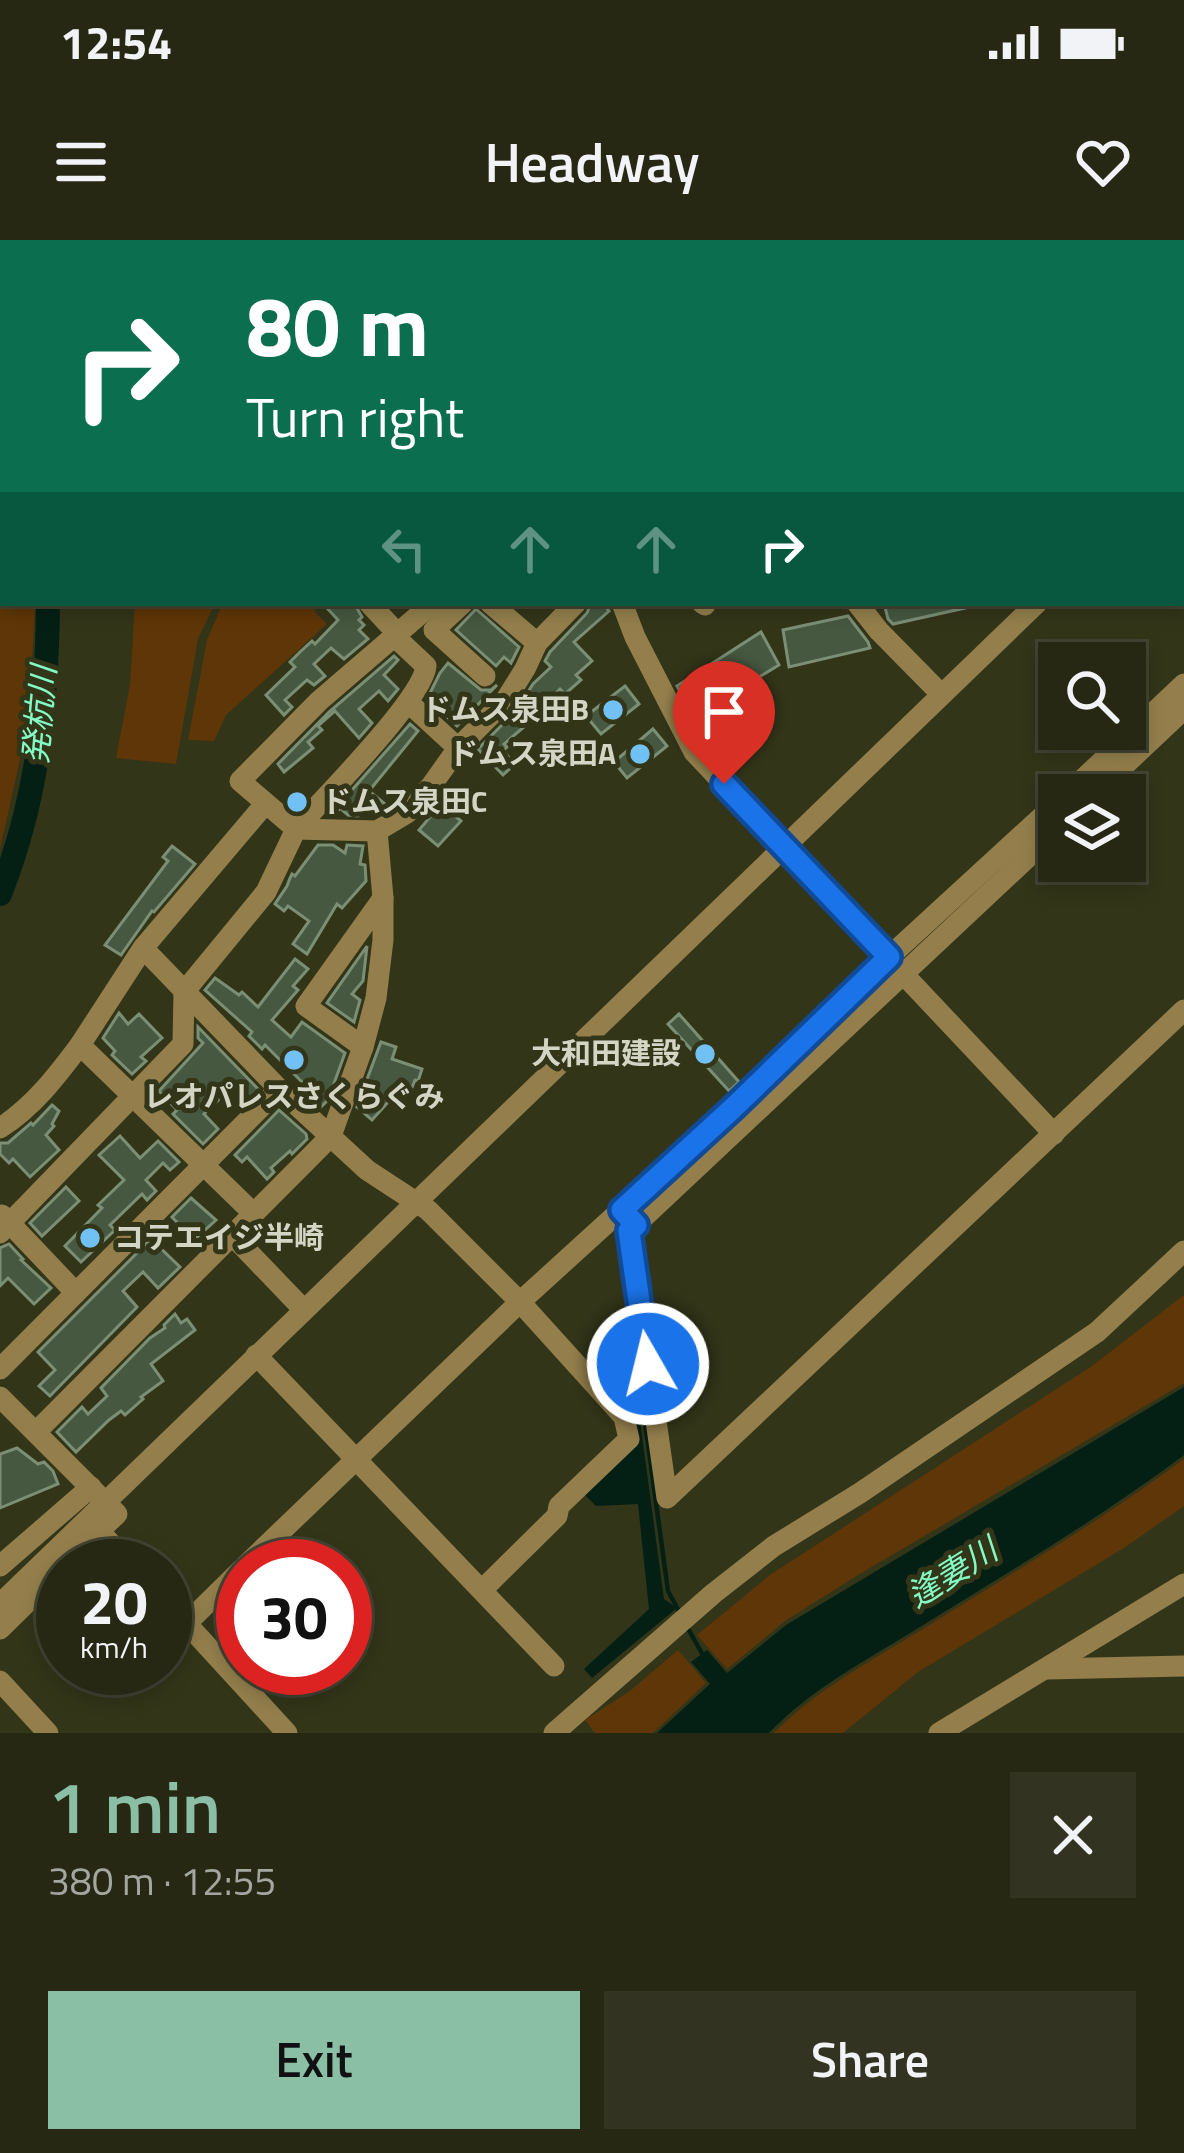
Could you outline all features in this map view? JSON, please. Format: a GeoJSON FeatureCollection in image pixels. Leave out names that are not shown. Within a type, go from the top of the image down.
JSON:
{"type":"FeatureCollection","features":[{"type":"Feature","properties":{"kind":"street"},"geometry":{"type":"LineString","coordinates":[[76,1293],[3,1223],[183,1044],[184,992],[266,892],[296,829],[409,703],[426,666],[371,606]]}},
{"type":"Feature","properties":{"kind":"street"},"geometry":{"type":"LineString","coordinates":[[429,606],[232,780],[296,829],[377,831],[407,813],[431,786],[458,748],[505,700],[537,643],[573,606]]}},
{"type":"Feature","properties":{"kind":"street"},"geometry":{"type":"LineString","coordinates":[[460,606],[434,630],[485,676]]}},
{"type":"Feature","properties":{"kind":"street"},"geometry":{"type":"LineString","coordinates":[[494,606],[537,643]]}},
{"type":"Feature","properties":{"kind":"street"},"geometry":{"type":"LineString","coordinates":[[623,606],[694,752],[1054,1133]]}},
{"type":"Feature","properties":{"kind":"street"},"geometry":{"type":"LineString","coordinates":[[859,606],[940,694]]}},
{"type":"Feature","properties":{"kind":"street"},"geometry":{"type":"LineString","coordinates":[[2,1560],[98,1494],[256,1355],[1033,606]]}},
{"type":"Feature","properties":{"kind":"street"},"geometry":{"type":"LineString","coordinates":[[1088,774],[1184,684]]}},
{"type":"Feature","properties":{"kind":"street"},"geometry":{"type":"LineString","coordinates":[[409,703],[458,748]]}},
{"type":"Feature","properties":{"kind":"street"},"geometry":{"type":"LineString","coordinates":[[1115,774],[1184,709]]}},
{"type":"Feature","properties":{"kind":"street"},"geometry":{"type":"LineString","coordinates":[[0,1128],[21,1115],[49,1086],[143,948],[265,804]]}},
{"type":"Feature","properties":{"kind":"street"},"geometry":{"type":"LineString","coordinates":[[896,966],[1038,822]]}},
{"type":"Feature","properties":{"kind":"street"},"geometry":{"type":"LineString","coordinates":[[36,1432],[331,1136],[376,998],[383,940],[377,831]]}},
{"type":"Feature","properties":{"kind":"street"},"geometry":{"type":"LineString","coordinates":[[273,1539],[520,1302],[629,1217],[732,1109],[1038,845]]}},
{"type":"Feature","properties":{"kind":"street"},"geometry":{"type":"LineString","coordinates":[[363,1047],[306,1006],[382,898]]}},
{"type":"Feature","properties":{"kind":"street"},"geometry":{"type":"LineString","coordinates":[[143,948],[279,1089],[367,1170],[428,1210],[624,1417],[629,1439],[482,1590]]}},
{"type":"Feature","properties":{"kind":"street"},"geometry":{"type":"LineString","coordinates":[[629,1217],[667,1498],[1184,1010]]}},
{"type":"Feature","properties":{"kind":"street"},"geometry":{"type":"LineString","coordinates":[[80,1046],[252,1212]]}},
{"type":"Feature","properties":{"kind":"street"},"geometry":{"type":"LineString","coordinates":[[0,1369],[279,1089]]}},
{"type":"Feature","properties":{"kind":"street"},"geometry":{"type":"LineString","coordinates":[[232,1235],[302,1310]]}},
{"type":"Feature","properties":{"kind":"street"},"geometry":{"type":"LineString","coordinates":[[554,1733],[774,1546],[1097,1332],[1184,1251]]}},
{"type":"Feature","properties":{"kind":"street"},"geometry":{"type":"LineString","coordinates":[[256,1355],[554,1666]]}},
{"type":"Feature","properties":{"kind":"street"},"geometry":{"type":"LineString","coordinates":[[0,1397],[117,1514],[92,1539]]}},
{"type":"Feature","properties":{"kind":"street"},"geometry":{"type":"LineString","coordinates":[[0,1604],[98,1494]]}},
{"type":"Feature","properties":{"kind":"street"},"geometry":{"type":"LineString","coordinates":[[99,1532],[106,1539]]}},
{"type":"Feature","properties":{"kind":"street"},"geometry":{"type":"LineString","coordinates":[[939,1733],[1184,1584]]}},
{"type":"Feature","properties":{"kind":"street"},"geometry":{"type":"LineString","coordinates":[[0,1629],[36,1593]]}},
{"type":"Feature","properties":{"kind":"street"},"geometry":{"type":"LineString","coordinates":[[192,1618],[216,1595]]}},
{"type":"Feature","properties":{"kind":"street"},"geometry":{"type":"LineString","coordinates":[[192,1628],[287,1733]]}},
{"type":"Feature","properties":{"kind":"street"},"geometry":{"type":"LineString","coordinates":[[1042,1669],[1184,1666]]}},
{"type":"Feature","properties":{"kind":"street"},"geometry":{"type":"LineString","coordinates":[[0,1681],[48,1733]]}},
{"type":"Feature","properties":{"kind":"shaded area"},"geometry":{"type":"Polygon","coordinates":[[[0,606],[35,606],[29,719],[0,849],[0,606]]]}},
{"type":"Feature","properties":{"kind":"shaded area"},"geometry":{"type":"Polygon","coordinates":[[[135,606],[214,606],[198,639],[176,764],[116,758],[130,685],[135,606]]]}},
{"type":"Feature","properties":{"kind":"shaded area"},"geometry":{"type":"Polygon","coordinates":[[[222,606],[319,606],[314,611],[327,624],[226,715],[214,741],[188,740],[207,640],[222,606]]]}},
{"type":"Feature","properties":{"kind":"shaded area"},"geometry":{"type":"Polygon","coordinates":[[[1184,1295],[1184,1383],[858,1575],[785,1621],[727,1669],[697,1635],[770,1575],[1092,1366],[1184,1295]]]}},
{"type":"Feature","properties":{"kind":"shaded area"},"geometry":{"type":"Polygon","coordinates":[[[1184,1459],[1184,1506],[1124,1548],[918,1672],[843,1733],[774,1733],[843,1678],[1053,1548],[1184,1459]]]}},
{"type":"Feature","properties":{"kind":"shaded area"},"geometry":{"type":"Polygon","coordinates":[[[678,1650],[706,1683],[653,1733],[595,1733],[585,1720],[630,1691],[678,1650]]]}},
{"type":"Feature","properties":{"kind":"water"},"geometry":{"type":"Polygon","coordinates":[[[632,1362],[664,1599],[677,1608],[592,1678],[584,1669],[649,1609],[638,1504],[596,1506],[584,1494],[630,1434],[619,1367],[632,1362]]]}},
{"type":"Feature","properties":{"kind":"water","name":"逢妻川"},"geometry":{"type":"Polygon","coordinates":[[[1184,1387],[1184,1455],[1054,1544],[841,1675],[769,1733],[657,1733],[710,1684],[691,1662],[707,1650],[727,1673],[786,1625],[1184,1387]]]}},
{"type":"Feature","properties":{"kind":"building"},"geometry":{"type":"Polygon","coordinates":[[[356,606],[364,625],[359,630],[368,639],[344,659],[331,648],[314,664],[325,676],[314,685],[307,680],[285,700],[292,707],[284,715],[266,695],[295,667],[290,662],[338,620],[327,608],[356,606]]]}},
{"type":"Feature","properties":{"kind":"building"},"geometry":{"type":"Polygon","coordinates":[[[590,606],[605,606],[609,611],[574,642],[592,661],[565,694],[560,689],[519,719],[525,726],[504,744],[503,751],[515,764],[503,775],[478,749],[516,711],[551,667],[545,661],[550,652],[590,606]]]}},
{"type":"Feature","properties":{"kind":"building"},"geometry":{"type":"Polygon","coordinates":[[[885,606],[965,608],[893,624],[885,606]]]}},
{"type":"Feature","properties":{"kind":"building"},"geometry":{"type":"Polygon","coordinates":[[[476,609],[519,647],[511,663],[504,657],[496,666],[456,630],[476,609]]]}},
{"type":"Feature","properties":{"kind":"building"},"geometry":{"type":"Polygon","coordinates":[[[848,616],[870,648],[789,667],[783,630],[848,616]]]}},
{"type":"Feature","properties":{"kind":"building"},"geometry":{"type":"Polygon","coordinates":[[[761,632],[779,665],[746,685],[760,704],[748,712],[755,722],[736,735],[732,729],[707,744],[677,686],[761,632]]]}},
{"type":"Feature","properties":{"kind":"building"},"geometry":{"type":"Polygon","coordinates":[[[394,656],[398,660],[384,675],[398,689],[388,701],[379,691],[359,709],[372,723],[359,738],[335,711],[308,742],[313,748],[284,772],[278,764],[329,712],[394,656]]]}},
{"type":"Feature","properties":{"kind":"building"},"geometry":{"type":"Polygon","coordinates":[[[448,663],[481,690],[497,685],[457,726],[427,699],[448,663]]]}},
{"type":"Feature","properties":{"kind":"building","name":"ドムス泉田B"},"geometry":{"type":"Polygon","coordinates":[[[625,686],[639,704],[601,734],[586,716],[625,686]]]}},
{"type":"Feature","properties":{"kind":"building"},"geometry":{"type":"Polygon","coordinates":[[[410,724],[418,731],[369,791],[385,808],[377,813],[369,805],[358,816],[340,808],[330,815],[410,724]]]}},
{"type":"Feature","properties":{"kind":"building","name":"ドムス泉田A"},"geometry":{"type":"Polygon","coordinates":[[[653,729],[667,746],[627,778],[614,762],[653,729]]]}},
{"type":"Feature","properties":{"kind":"building"},"geometry":{"type":"Polygon","coordinates":[[[441,804],[461,821],[438,846],[419,830],[441,804]]]}},
{"type":"Feature","properties":{"kind":"building"},"geometry":{"type":"Polygon","coordinates":[[[318,845],[333,845],[345,853],[347,845],[363,846],[360,864],[365,865],[366,881],[342,908],[337,904],[307,954],[293,944],[309,921],[288,906],[284,911],[275,904],[292,874],[318,845]]]}},
{"type":"Feature","properties":{"kind":"building"},"geometry":{"type":"Polygon","coordinates":[[[172,846],[195,864],[152,911],[121,955],[105,945],[168,861],[163,857],[172,846]]]}},
{"type":"Feature","properties":{"kind":"building"},"geometry":{"type":"Polygon","coordinates":[[[367,946],[363,981],[352,994],[360,1000],[354,1022],[327,1003],[367,946]]]}},
{"type":"Feature","properties":{"kind":"building"},"geometry":{"type":"Polygon","coordinates":[[[295,959],[308,969],[293,986],[298,990],[272,1020],[291,1037],[302,1022],[345,1053],[321,1107],[301,1089],[305,1085],[205,990],[215,978],[258,1007],[295,959]]]}},
{"type":"Feature","properties":{"kind":"building"},"geometry":{"type":"Polygon","coordinates":[[[119,1013],[128,1024],[139,1014],[162,1038],[141,1057],[146,1061],[132,1074],[112,1055],[115,1051],[103,1038],[119,1013]]]}},
{"type":"Feature","properties":{"kind":"building","name":"大和田建設"},"geometry":{"type":"Polygon","coordinates":[[[679,1014],[739,1082],[729,1091],[668,1024],[679,1014]]]}},
{"type":"Feature","properties":{"kind":"building"},"geometry":{"type":"Polygon","coordinates":[[[198,1027],[258,1089],[247,1100],[233,1086],[204,1114],[218,1129],[203,1144],[173,1114],[177,1110],[159,1091],[203,1043],[198,1027]]]}},
{"type":"Feature","properties":{"kind":"building"},"geometry":{"type":"Polygon","coordinates":[[[381,1042],[396,1047],[392,1059],[422,1069],[409,1095],[398,1091],[372,1120],[357,1107],[376,1085],[366,1082],[381,1042]]]}},
{"type":"Feature","properties":{"kind":"building"},"geometry":{"type":"Polygon","coordinates":[[[52,1105],[59,1111],[46,1135],[59,1150],[30,1177],[13,1159],[9,1163],[0,1154],[0,1143],[8,1143],[33,1125],[52,1105]]]}},
{"type":"Feature","properties":{"kind":"building"},"geometry":{"type":"Polygon","coordinates":[[[279,1110],[307,1139],[271,1168],[274,1172],[267,1179],[247,1157],[242,1162],[235,1155],[279,1110]]]}},
{"type":"Feature","properties":{"kind":"building"},"geometry":{"type":"Polygon","coordinates":[[[120,1136],[140,1158],[158,1141],[179,1162],[170,1170],[163,1163],[146,1180],[156,1191],[147,1200],[142,1194],[110,1225],[115,1230],[81,1262],[65,1246],[124,1180],[99,1155],[120,1136]]]}},
{"type":"Feature","properties":{"kind":"building"},"geometry":{"type":"Polygon","coordinates":[[[66,1187],[79,1201],[42,1236],[30,1223],[66,1187]]]}},
{"type":"Feature","properties":{"kind":"building"},"geometry":{"type":"Polygon","coordinates":[[[191,1198],[216,1220],[194,1240],[172,1217],[191,1198]]]}},
{"type":"Feature","properties":{"kind":"building"},"geometry":{"type":"Polygon","coordinates":[[[151,1239],[180,1267],[158,1288],[143,1272],[123,1291],[137,1307],[50,1396],[39,1386],[55,1370],[38,1352],[151,1239]]]}},
{"type":"Feature","properties":{"kind":"building"},"geometry":{"type":"Polygon","coordinates":[[[9,1244],[51,1288],[34,1304],[8,1278],[0,1286],[0,1248],[9,1244]]]}},
{"type":"Feature","properties":{"kind":"building"},"geometry":{"type":"Polygon","coordinates":[[[175,1314],[195,1330],[151,1364],[163,1381],[125,1415],[121,1411],[109,1420],[76,1452],[57,1432],[82,1407],[88,1414],[107,1396],[101,1388],[175,1314]]]}},
{"type":"Feature","properties":{"kind":"building"},"geometry":{"type":"Polygon","coordinates":[[[17,1448],[38,1464],[44,1462],[58,1484],[0,1508],[0,1454],[17,1448]]]}},
{"type":"Feature","properties":{"kind":"waterway","name":"発杭川"},"geometry":{"type":"LineString","coordinates":[[0,894],[23,822],[38,751],[48,606]]}},
{"type":"Feature","properties":{"kind":"waterway"},"geometry":{"type":"LineString","coordinates":[[623,1260],[668,1591],[681,1615]]}},
{"type":"Feature","properties":{"kind":"waterway"},"geometry":{"type":"LineString","coordinates":[[686,1625],[704,1657]]}},
{"type":"Feature","properties":{"kind":"place","name":"ドムス泉田B"},"geometry":{"type":"Point","coordinates":[613,710]}},
{"type":"Feature","properties":{"kind":"place","name":"ドムス泉田A"},"geometry":{"type":"Point","coordinates":[640,754]}},
{"type":"Feature","properties":{"kind":"place","name":"ドムス泉田C"},"geometry":{"type":"Point","coordinates":[297,802]}},
{"type":"Feature","properties":{"kind":"place","name":"大和田建設"},"geometry":{"type":"Point","coordinates":[705,1054]}},
{"type":"Feature","properties":{"kind":"place","name":"レオパレスさくらぐみ"},"geometry":{"type":"Point","coordinates":[294,1060]}},
{"type":"Feature","properties":{"kind":"place","name":"コテエイジ半崎"},"geometry":{"type":"Point","coordinates":[90,1238]}},
{"type":"Feature","properties":{"kind":"route"},"geometry":{"type":"LineString","coordinates":[[648,1364],[629,1231],[636,1225],[622,1210],[889,957],[724,784]]}}]}
